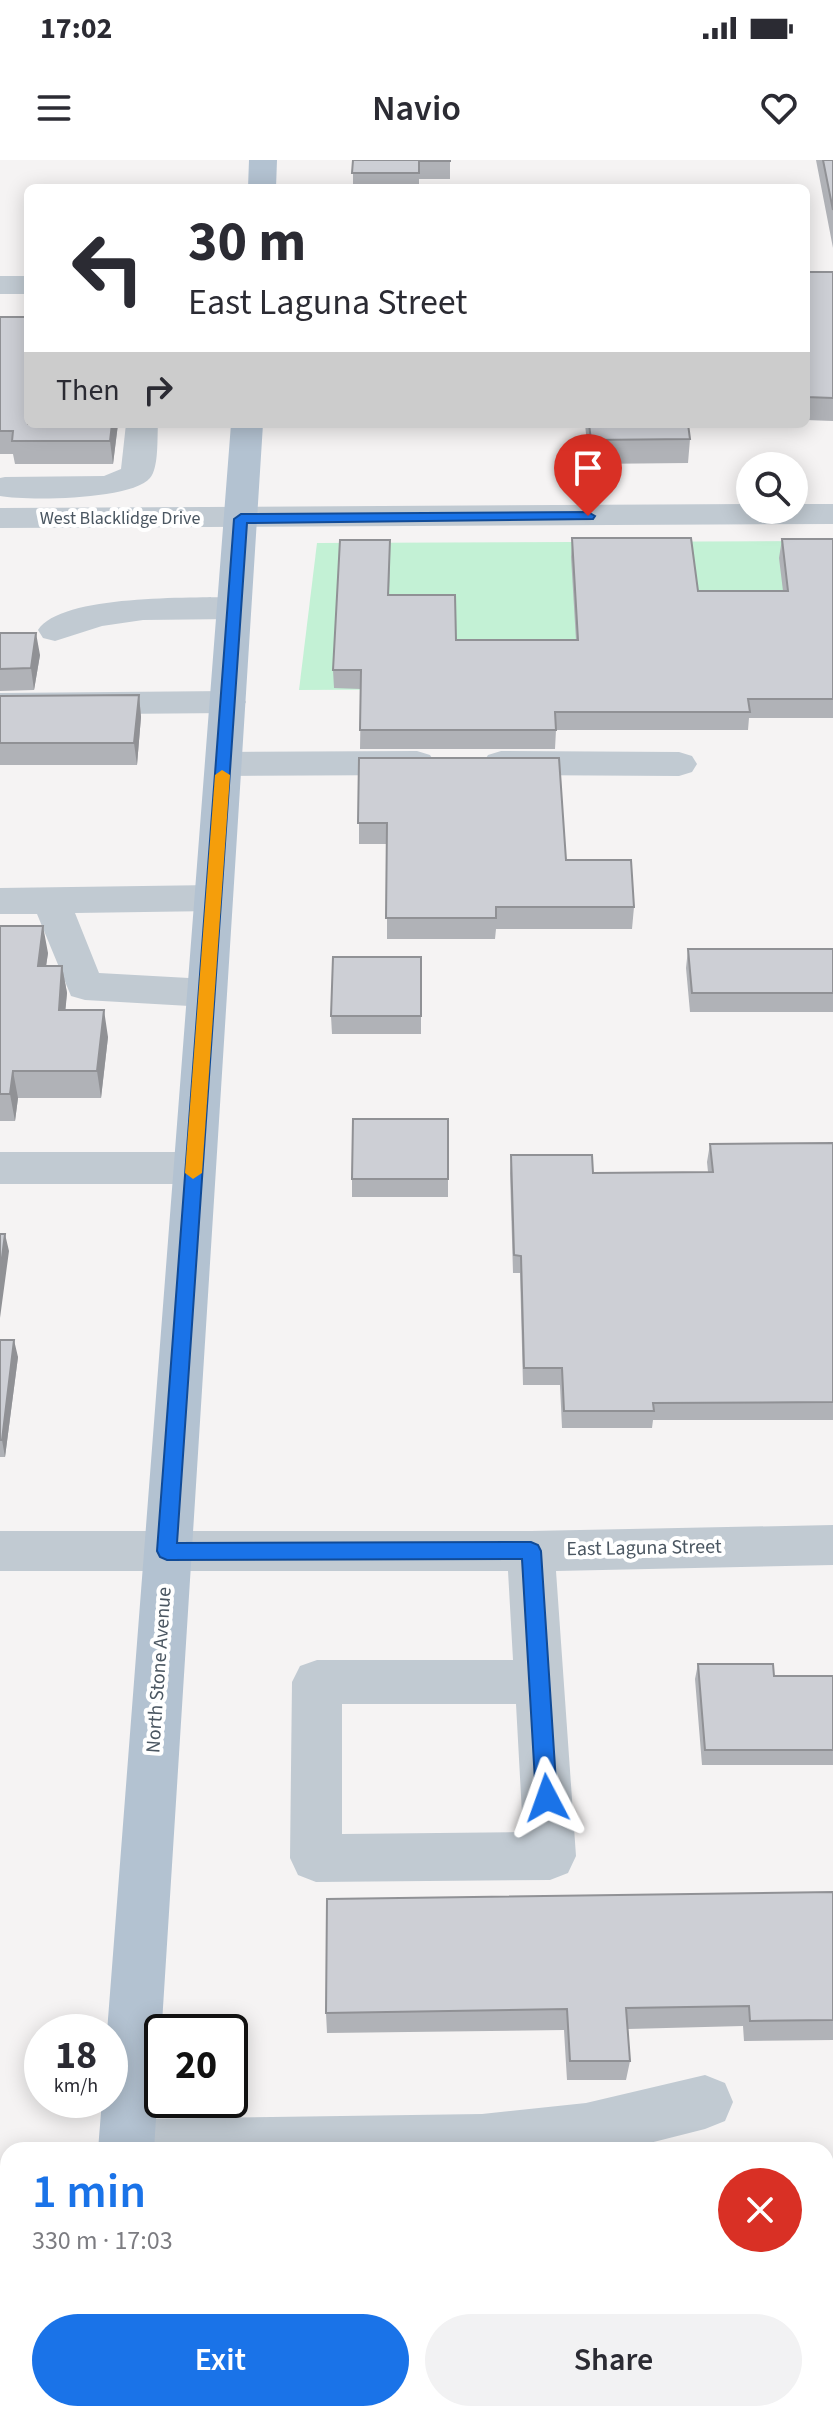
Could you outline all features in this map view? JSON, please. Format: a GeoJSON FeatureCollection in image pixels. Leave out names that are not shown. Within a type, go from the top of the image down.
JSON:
{"type":"FeatureCollection","features":[{"type":"Feature","properties":{"kind":"main road"},"geometry":{"type":"LineString","coordinates":[[262,184],[263,160]]}},
{"type":"Feature","properties":{"kind":"main road","name":"North Stone Avenue"},"geometry":{"type":"LineString","coordinates":[[126,2142],[247,428]]}},
{"type":"Feature","properties":{"kind":"street"},"geometry":{"type":"LineString","coordinates":[[0,285],[24,285]]}},
{"type":"Feature","properties":{"kind":"street"},"geometry":{"type":"LineString","coordinates":[[3,503],[109,486],[137,474],[142,428]]}},
{"type":"Feature","properties":{"kind":"street","name":"West Blacklidge Drive"},"geometry":{"type":"LineString","coordinates":[[3,503],[241,519],[833,514]]}},
{"type":"Feature","properties":{"kind":"street"},"geometry":{"type":"LineString","coordinates":[[55,630],[81,618],[115,610],[234,608]]}},
{"type":"Feature","properties":{"kind":"street"},"geometry":{"type":"LineString","coordinates":[[0,704],[228,702]]}},
{"type":"Feature","properties":{"kind":"street"},"geometry":{"type":"LineString","coordinates":[[223,764],[679,764]]}},
{"type":"Feature","properties":{"kind":"street"},"geometry":{"type":"LineString","coordinates":[[0,901],[214,898]]}},
{"type":"Feature","properties":{"kind":"street"},"geometry":{"type":"LineString","coordinates":[[51,901],[85,986],[207,993]]}},
{"type":"Feature","properties":{"kind":"street"},"geometry":{"type":"LineString","coordinates":[[0,1168],[194,1168]]}},
{"type":"Feature","properties":{"kind":"street","name":"East Laguna Street"},"geometry":{"type":"LineString","coordinates":[[0,1551],[531,1551],[833,1545]]}},
{"type":"Feature","properties":{"kind":"street"},"geometry":{"type":"LineString","coordinates":[[531,1551],[550,1856],[316,1858],[317,1682],[539,1682]]}},
{"type":"Feature","properties":{"kind":"street"},"geometry":{"type":"LineString","coordinates":[[482,2142],[586,2131],[705,2102]]}},
{"type":"Feature","properties":{"kind":"green space"},"geometry":{"type":"Polygon","coordinates":[[[833,541],[833,687],[299,690],[317,543],[833,541]]]}},
{"type":"Feature","properties":{"kind":"building"},"geometry":{"type":"Polygon","coordinates":[[[353,160],[450,161],[419,161],[419,173],[352,173],[353,160]]]}},
{"type":"Feature","properties":{"kind":"building"},"geometry":{"type":"Polygon","coordinates":[[[823,160],[833,160],[833,210],[823,160]]]}},
{"type":"Feature","properties":{"kind":"building"},"geometry":{"type":"Polygon","coordinates":[[[810,272],[833,272],[833,398],[810,397],[810,272]]]}},
{"type":"Feature","properties":{"kind":"building"},"geometry":{"type":"Polygon","coordinates":[[[0,317],[24,317],[24,428],[112,428],[110,441],[12,441],[13,431],[0,431],[0,317]]]}},
{"type":"Feature","properties":{"kind":"building"},"geometry":{"type":"Polygon","coordinates":[[[590,428],[689,428],[690,439],[591,440],[590,428]]]}},
{"type":"Feature","properties":{"kind":"building"},"geometry":{"type":"Polygon","coordinates":[[[572,538],[691,538],[698,591],[788,591],[782,539],[833,539],[833,699],[748,699],[750,712],[555,712],[556,730],[360,730],[361,670],[333,670],[340,540],[390,540],[388,595],[455,595],[456,640],[578,640],[572,538]]]}},
{"type":"Feature","properties":{"kind":"building"},"geometry":{"type":"Polygon","coordinates":[[[0,633],[36,633],[31,668],[0,669],[0,633]]]}},
{"type":"Feature","properties":{"kind":"building"},"geometry":{"type":"Polygon","coordinates":[[[139,695],[134,743],[0,743],[0,696],[139,695]]]}},
{"type":"Feature","properties":{"kind":"building"},"geometry":{"type":"Polygon","coordinates":[[[359,758],[559,758],[566,860],[631,860],[634,907],[496,907],[496,918],[386,918],[387,823],[358,823],[359,758]]]}},
{"type":"Feature","properties":{"kind":"building"},"geometry":{"type":"Polygon","coordinates":[[[0,926],[43,926],[38,966],[62,966],[59,1010],[104,1010],[97,1071],[13,1071],[10,1094],[0,1094],[0,926]]]}},
{"type":"Feature","properties":{"kind":"building"},"geometry":{"type":"Polygon","coordinates":[[[688,949],[833,949],[833,993],[692,993],[688,949]]]}},
{"type":"Feature","properties":{"kind":"building"},"geometry":{"type":"Polygon","coordinates":[[[333,957],[421,957],[421,1016],[331,1016],[333,957]]]}},
{"type":"Feature","properties":{"kind":"building"},"geometry":{"type":"Polygon","coordinates":[[[353,1119],[448,1119],[448,1179],[352,1179],[353,1119]]]}},
{"type":"Feature","properties":{"kind":"building"},"geometry":{"type":"Polygon","coordinates":[[[833,1143],[833,1402],[653,1403],[654,1411],[564,1411],[562,1368],[524,1368],[521,1256],[514,1255],[511,1155],[592,1155],[593,1173],[713,1172],[710,1144],[833,1143]]]}},
{"type":"Feature","properties":{"kind":"building"},"geometry":{"type":"Polygon","coordinates":[[[0,1234],[5,1234],[0,1273],[0,1234]]]}},
{"type":"Feature","properties":{"kind":"building"},"geometry":{"type":"Polygon","coordinates":[[[0,1340],[14,1340],[2,1440],[0,1440],[0,1340]]]}},
{"type":"Feature","properties":{"kind":"building"},"geometry":{"type":"Polygon","coordinates":[[[698,1664],[773,1664],[774,1676],[833,1676],[833,1750],[705,1750],[698,1664]]]}},
{"type":"Feature","properties":{"kind":"building"},"geometry":{"type":"Polygon","coordinates":[[[833,1892],[833,2020],[750,2021],[749,2006],[626,2008],[630,2061],[570,2061],[567,2009],[326,2013],[327,1899],[833,1892]]]}},
{"type":"Feature","properties":{"kind":"slow traffic"},"geometry":{"type":"LineString","coordinates":[[193,1173],[222,775]]}},
{"type":"Feature","properties":{"kind":"route"},"geometry":{"type":"LineString","coordinates":[[547,1798],[531,1551],[167,1551],[241,519],[588,516]]}}]}
